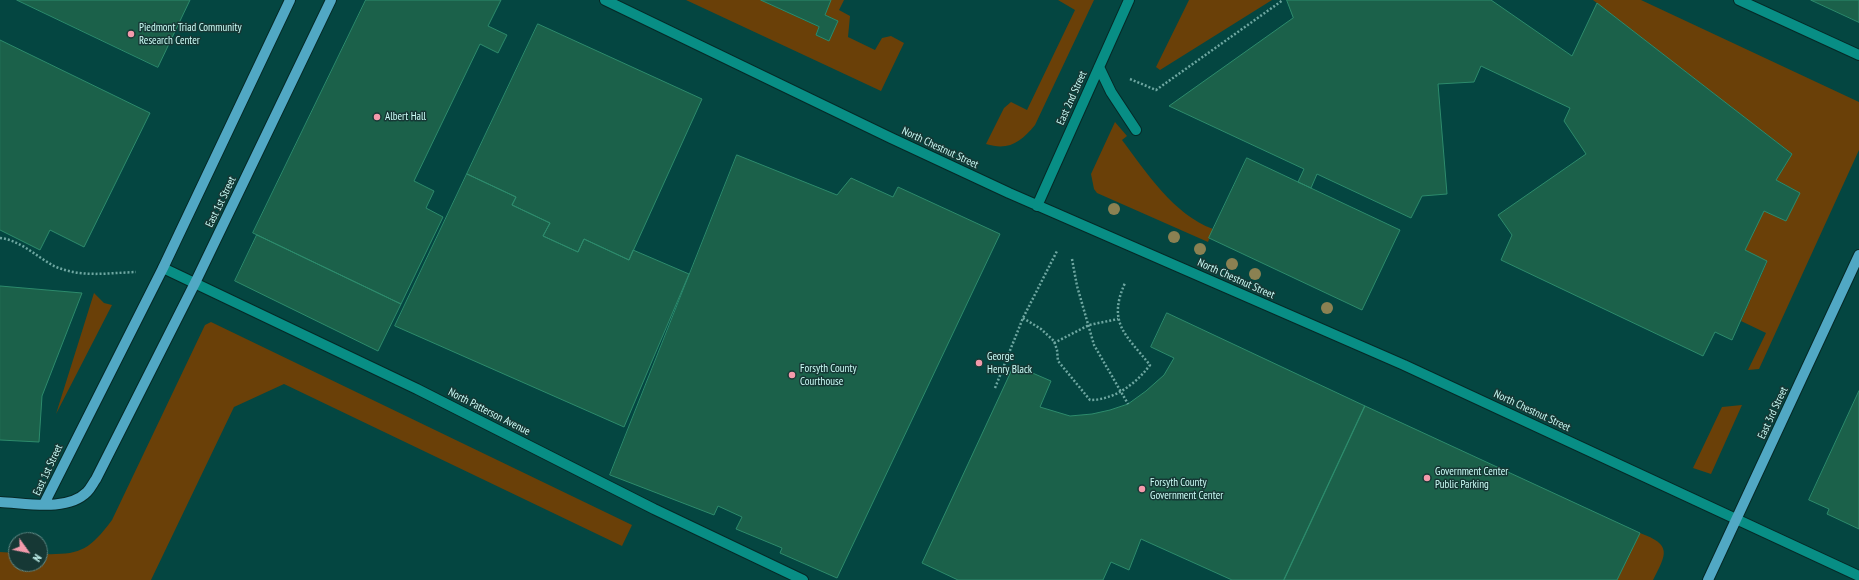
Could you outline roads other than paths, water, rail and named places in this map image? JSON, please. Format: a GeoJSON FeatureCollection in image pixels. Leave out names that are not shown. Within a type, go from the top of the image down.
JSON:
{"type":"FeatureCollection","features":[{"type":"Feature","properties":{"kind":"main road","name":"East 1st Street"},"geometry":{"type":"LineString","coordinates":[[44,504],[163,268],[290,0]]}},
{"type":"Feature","properties":{"kind":"main road","name":"East 1st Street"},"geometry":{"type":"LineString","coordinates":[[44,504],[76,500],[87,492],[96,479],[195,283],[331,0]]}},
{"type":"Feature","properties":{"kind":"main road","name":"East 3rd Street"},"geometry":{"type":"LineString","coordinates":[[1708,580],[1859,255]]}},
{"type":"Feature","properties":{"kind":"main road"},"geometry":{"type":"LineString","coordinates":[[0,502],[44,504]]}},
{"type":"Feature","properties":{"kind":"street","name":"North Chestnut Street"},"geometry":{"type":"LineString","coordinates":[[605,0],[891,138],[1037,206],[1404,365],[1859,576]]}},
{"type":"Feature","properties":{"kind":"street","name":"East 2nd Street"},"geometry":{"type":"LineString","coordinates":[[1037,206],[1129,0]]}},
{"type":"Feature","properties":{"kind":"street"},"geometry":{"type":"LineString","coordinates":[[1739,0],[1859,55]]}},
{"type":"Feature","properties":{"kind":"street"},"geometry":{"type":"LineString","coordinates":[[1099,67],[1112,92],[1136,130]]}},
{"type":"Feature","properties":{"kind":"street","name":"North Patterson Avenue"},"geometry":{"type":"LineString","coordinates":[[163,268],[417,389],[654,509],[803,580]]}},
{"type":"Feature","properties":{"kind":"place","name":"Piedmont Triad Community Research Center"},"geometry":{"type":"Point","coordinates":[131,34]}},
{"type":"Feature","properties":{"kind":"place","name":"Albert Hall"},"geometry":{"type":"Point","coordinates":[377,117]}},
{"type":"Feature","properties":{"kind":"place","name":"George Henry Black"},"geometry":{"type":"Point","coordinates":[979,363]}},
{"type":"Feature","properties":{"kind":"place","name":"Forsyth County Courthouse"},"geometry":{"type":"Point","coordinates":[792,375]}},
{"type":"Feature","properties":{"kind":"place","name":"Government Center Public Parking"},"geometry":{"type":"Point","coordinates":[1427,478]}},
{"type":"Feature","properties":{"kind":"place","name":"Forsyth County Government Center"},"geometry":{"type":"Point","coordinates":[1142,489]}}]}
